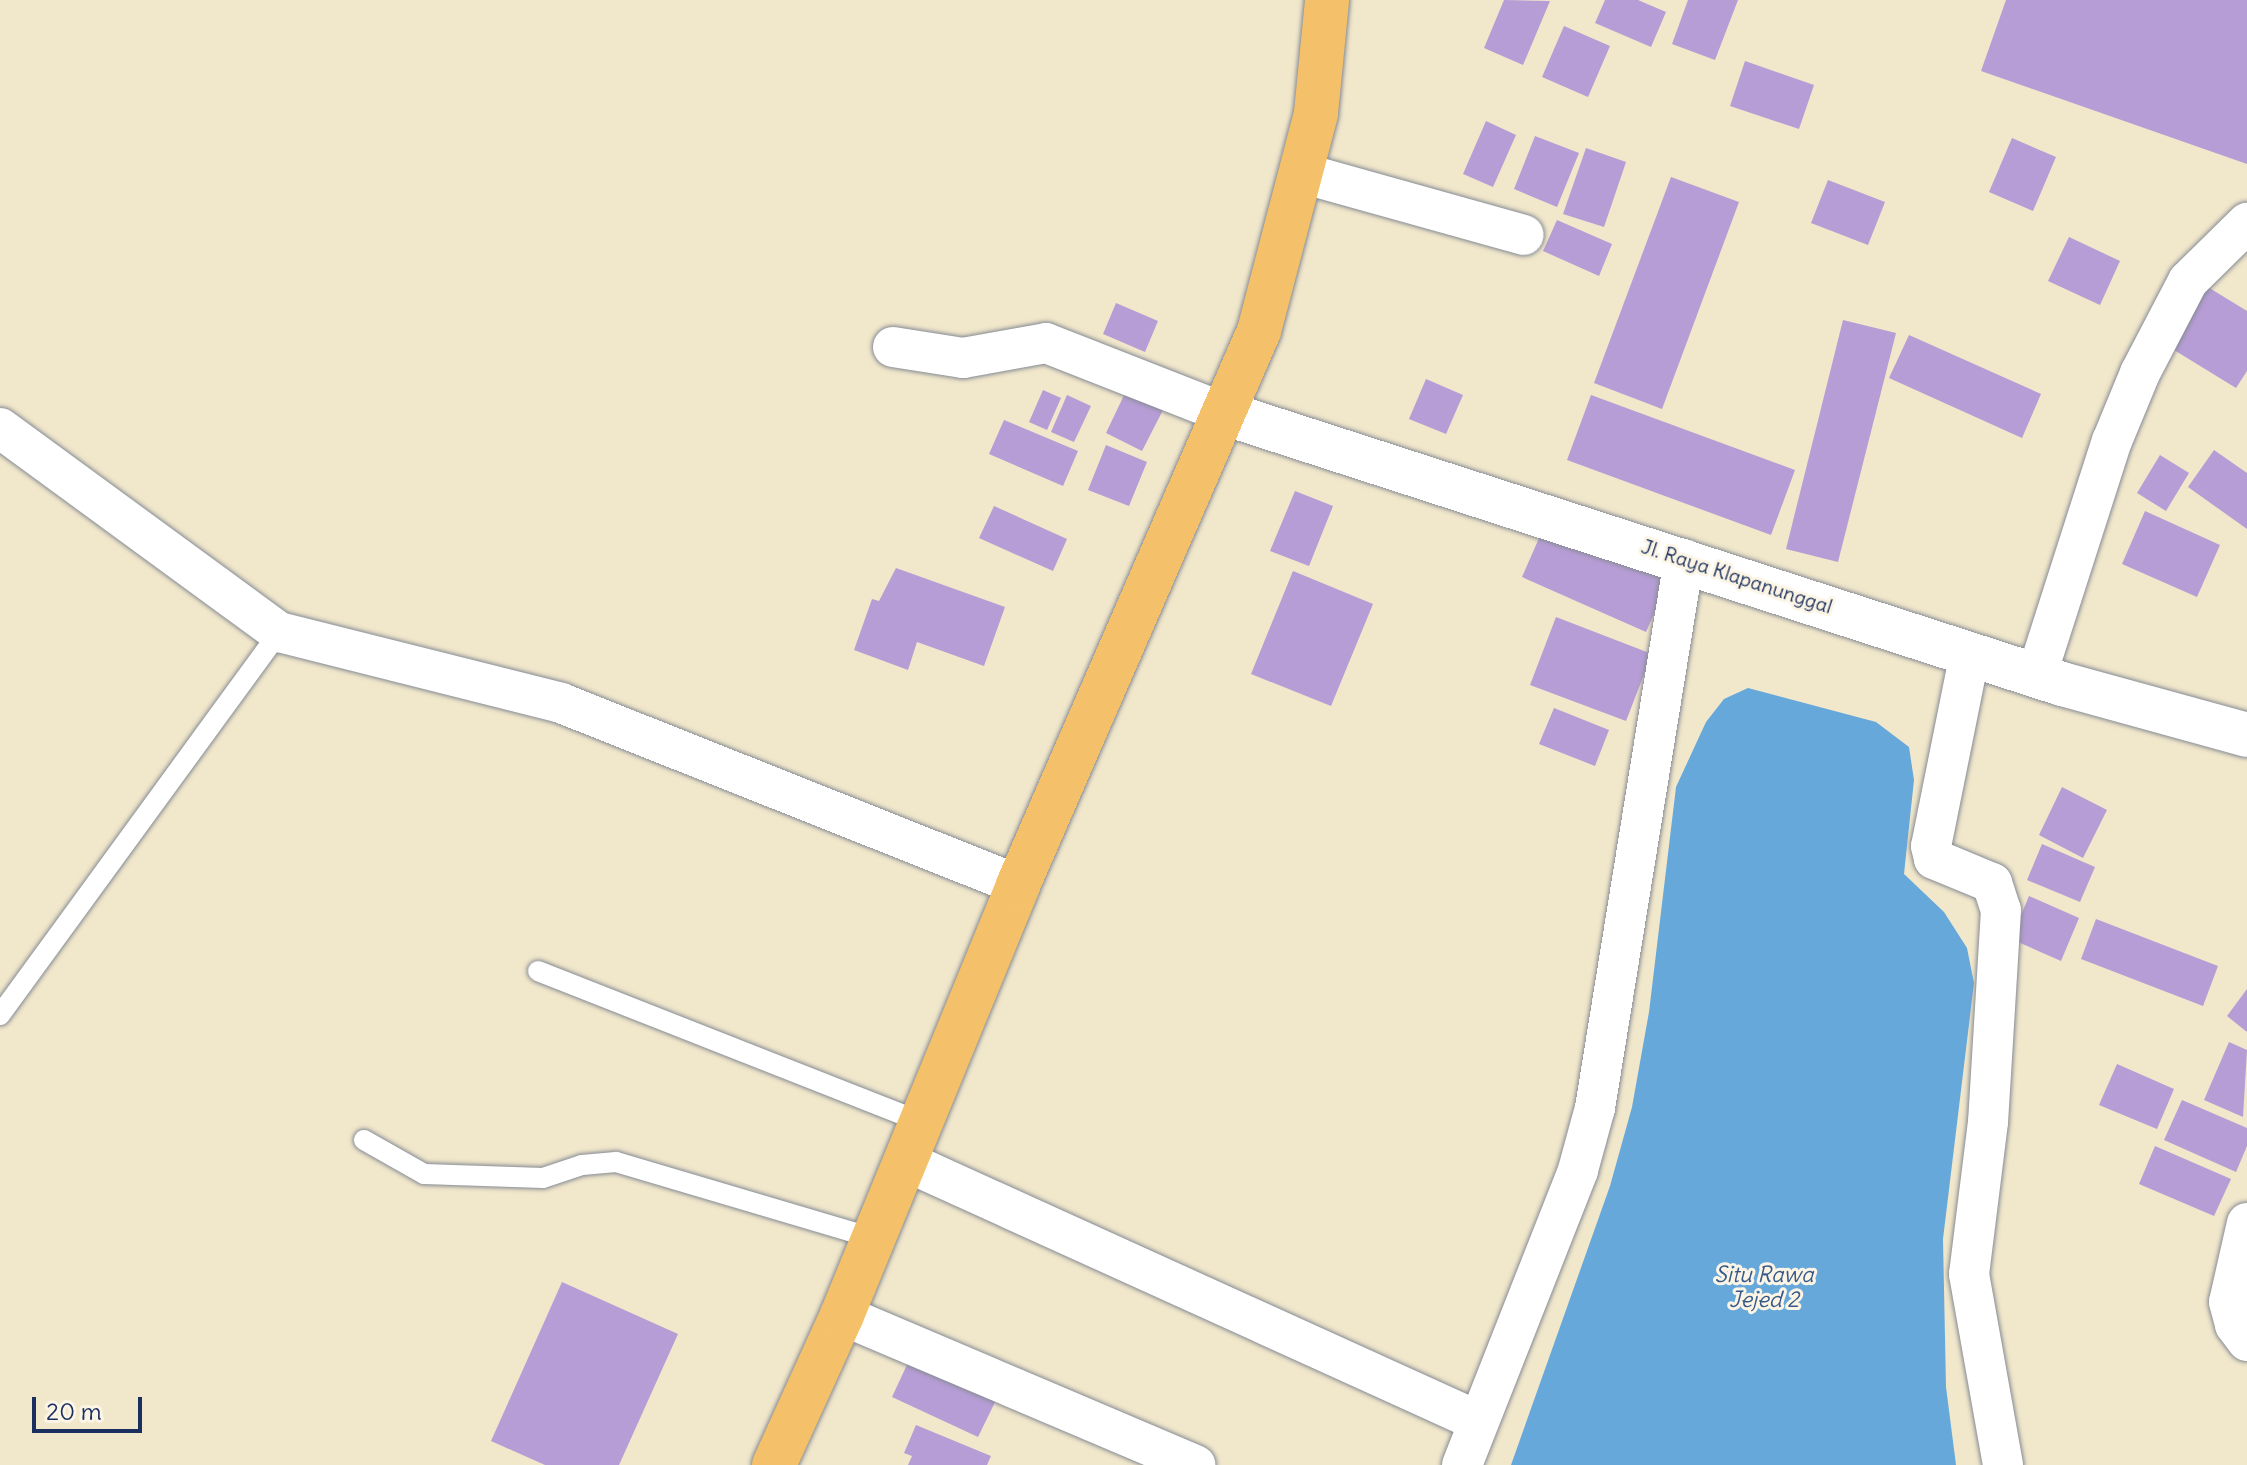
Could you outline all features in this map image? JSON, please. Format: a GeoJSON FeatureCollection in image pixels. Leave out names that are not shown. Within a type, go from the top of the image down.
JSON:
{"type":"FeatureCollection","features":[{"type":"Feature","properties":{"kind":"main road"},"geometry":{"type":"LineString","coordinates":[[774,1465],[842,1315],[1018,885],[1227,414],[1259,331],[1316,113],[1327,0]]}},
{"type":"Feature","properties":{"kind":"street"},"geometry":{"type":"LineString","coordinates":[[1302,173],[1524,235]]}},
{"type":"Feature","properties":{"kind":"street"},"geometry":{"type":"LineString","coordinates":[[2037,674],[2112,441],[2140,373],[2188,281],[2247,223]]}},
{"type":"Feature","properties":{"kind":"street"},"geometry":{"type":"LineString","coordinates":[[893,347],[963,358],[1046,343],[1227,414]]}},
{"type":"Feature","properties":{"kind":"street","name":"Jl. Raya Klapanunggal"},"geometry":{"type":"LineString","coordinates":[[1227,414],[1970,653],[2247,735]]}},
{"type":"Feature","properties":{"kind":"street"},"geometry":{"type":"LineString","coordinates":[[0,428],[279,632],[561,703],[1018,885]]}},
{"type":"Feature","properties":{"kind":"street"},"geometry":{"type":"LineString","coordinates":[[1462,1465],[1578,1170],[1595,1108],[1684,559]]}},
{"type":"Feature","properties":{"kind":"street"},"geometry":{"type":"LineString","coordinates":[[1970,653],[1931,846],[1934,859],[1992,883],[2001,910],[1988,1122],[1969,1274],[2003,1465]]}},
{"type":"Feature","properties":{"kind":"street"},"geometry":{"type":"LineString","coordinates":[[913,1141],[1478,1421]]}},
{"type":"Feature","properties":{"kind":"street"},"geometry":{"type":"LineString","coordinates":[[2247,1223],[2229,1302],[2235,1325],[2247,1341]]}},
{"type":"Feature","properties":{"kind":"street"},"geometry":{"type":"LineString","coordinates":[[842,1315],[1196,1465]]}},
{"type":"Feature","properties":{"kind":"lane"},"geometry":{"type":"LineString","coordinates":[[0,1015],[279,632]]}},
{"type":"Feature","properties":{"kind":"lane"},"geometry":{"type":"LineString","coordinates":[[538,971],[913,1141]]}},
{"type":"Feature","properties":{"kind":"lane"},"geometry":{"type":"LineString","coordinates":[[364,1140],[424,1174],[543,1178],[582,1165],[616,1162],[872,1238]]}},
{"type":"Feature","properties":{"kind":"water","name":"Situ Rawa Jejed 2"},"geometry":{"type":"Polygon","coordinates":[[[1748,688],[1876,722],[1909,747],[1914,780],[1904,874],[1944,912],[1967,948],[1974,983],[1943,1239],[1946,1387],[1956,1465],[1511,1465],[1610,1186],[1632,1107],[1649,1012],[1676,787],[1706,722],[1724,699],[1748,688]]]}},
{"type":"Feature","properties":{"kind":"building"},"geometry":{"type":"Polygon","coordinates":[[[1504,0],[1550,1],[1523,65],[1484,48],[1504,0]]]}},
{"type":"Feature","properties":{"kind":"building"},"geometry":{"type":"Polygon","coordinates":[[[1605,0],[1638,0],[1666,12],[1651,47],[1595,23],[1605,0]]]}},
{"type":"Feature","properties":{"kind":"building"},"geometry":{"type":"Polygon","coordinates":[[[1688,0],[1738,0],[1715,60],[1672,44],[1688,0]]]}},
{"type":"Feature","properties":{"kind":"building"},"geometry":{"type":"Polygon","coordinates":[[[2006,0],[2247,0],[2247,164],[1981,71],[2006,0]]]}},
{"type":"Feature","properties":{"kind":"building"},"geometry":{"type":"Polygon","coordinates":[[[1564,26],[1610,46],[1588,97],[1542,77],[1564,26]]]}},
{"type":"Feature","properties":{"kind":"building"},"geometry":{"type":"Polygon","coordinates":[[[1745,61],[1814,85],[1799,129],[1730,106],[1745,61]]]}},
{"type":"Feature","properties":{"kind":"building"},"geometry":{"type":"Polygon","coordinates":[[[1486,121],[1516,135],[1493,187],[1463,174],[1486,121]]]}},
{"type":"Feature","properties":{"kind":"building"},"geometry":{"type":"Polygon","coordinates":[[[1535,136],[1579,153],[1557,207],[1514,189],[1535,136]]]}},
{"type":"Feature","properties":{"kind":"building"},"geometry":{"type":"Polygon","coordinates":[[[2012,138],[2056,157],[2033,211],[1989,192],[2012,138]]]}},
{"type":"Feature","properties":{"kind":"building"},"geometry":{"type":"Polygon","coordinates":[[[1586,148],[1626,162],[1604,227],[1563,214],[1586,148]]]}},
{"type":"Feature","properties":{"kind":"building"},"geometry":{"type":"Polygon","coordinates":[[[1671,177],[1739,202],[1662,409],[1594,383],[1671,177]]]}},
{"type":"Feature","properties":{"kind":"building"},"geometry":{"type":"Polygon","coordinates":[[[1828,180],[1885,202],[1868,245],[1811,223],[1828,180]]]}},
{"type":"Feature","properties":{"kind":"building"},"geometry":{"type":"Polygon","coordinates":[[[1557,220],[1612,244],[1599,276],[1543,251],[1557,220]]]}},
{"type":"Feature","properties":{"kind":"building"},"geometry":{"type":"Polygon","coordinates":[[[2069,237],[2120,261],[2100,305],[2048,281],[2069,237]]]}},
{"type":"Feature","properties":{"kind":"building"},"geometry":{"type":"Polygon","coordinates":[[[2198,281],[2247,311],[2247,371],[2236,388],[2161,342],[2198,281]]]}},
{"type":"Feature","properties":{"kind":"building"},"geometry":{"type":"Polygon","coordinates":[[[1116,303],[1158,321],[1145,352],[1103,334],[1116,303]]]}},
{"type":"Feature","properties":{"kind":"building"},"geometry":{"type":"Polygon","coordinates":[[[1843,320],[1896,333],[1838,562],[1786,549],[1843,320]]]}},
{"type":"Feature","properties":{"kind":"building"},"geometry":{"type":"Polygon","coordinates":[[[1909,335],[2041,394],[2022,438],[1889,378],[1909,335]]]}},
{"type":"Feature","properties":{"kind":"building"},"geometry":{"type":"Polygon","coordinates":[[[1426,379],[1463,395],[1446,434],[1409,419],[1426,379]]]}},
{"type":"Feature","properties":{"kind":"building"},"geometry":{"type":"Polygon","coordinates":[[[1043,390],[1061,398],[1047,430],[1029,422],[1043,390]]]}},
{"type":"Feature","properties":{"kind":"building"},"geometry":{"type":"Polygon","coordinates":[[[1126,391],[1163,410],[1142,451],[1106,433],[1126,391]]]}},
{"type":"Feature","properties":{"kind":"building"},"geometry":{"type":"Polygon","coordinates":[[[1067,395],[1091,406],[1074,442],[1051,432],[1067,395]]]}},
{"type":"Feature","properties":{"kind":"building"},"geometry":{"type":"Polygon","coordinates":[[[1591,395],[1795,470],[1771,535],[1567,460],[1591,395]]]}},
{"type":"Feature","properties":{"kind":"building"},"geometry":{"type":"Polygon","coordinates":[[[1004,420],[1078,451],[1063,486],[989,454],[1004,420]]]}},
{"type":"Feature","properties":{"kind":"building"},"geometry":{"type":"Polygon","coordinates":[[[1106,445],[1147,462],[1129,506],[1088,490],[1106,445]]]}},
{"type":"Feature","properties":{"kind":"building"},"geometry":{"type":"Polygon","coordinates":[[[2214,450],[2247,473],[2247,529],[2188,487],[2214,450]]]}},
{"type":"Feature","properties":{"kind":"building"},"geometry":{"type":"Polygon","coordinates":[[[2160,455],[2189,473],[2166,511],[2137,493],[2160,455]]]}},
{"type":"Feature","properties":{"kind":"building"},"geometry":{"type":"Polygon","coordinates":[[[1295,491],[1333,506],[1309,566],[1270,551],[1295,491]]]}},
{"type":"Feature","properties":{"kind":"building"},"geometry":{"type":"Polygon","coordinates":[[[994,506],[1067,539],[1053,571],[979,538],[994,506]]]}},
{"type":"Feature","properties":{"kind":"building"},"geometry":{"type":"Polygon","coordinates":[[[2145,511],[2220,545],[2197,597],[2122,564],[2145,511]]]}},
{"type":"Feature","properties":{"kind":"building"},"geometry":{"type":"Polygon","coordinates":[[[1546,522],[1670,577],[1646,632],[1522,577],[1546,522]]]}},
{"type":"Feature","properties":{"kind":"building"},"geometry":{"type":"Polygon","coordinates":[[[896,568],[1005,607],[984,666],[917,642],[908,670],[854,650],[872,599],[879,601],[896,568]]]}},
{"type":"Feature","properties":{"kind":"building"},"geometry":{"type":"Polygon","coordinates":[[[1293,571],[1373,604],[1331,706],[1251,674],[1293,571]]]}},
{"type":"Feature","properties":{"kind":"building"},"geometry":{"type":"Polygon","coordinates":[[[1556,617],[1652,654],[1626,721],[1530,685],[1556,617]]]}},
{"type":"Feature","properties":{"kind":"building"},"geometry":{"type":"Polygon","coordinates":[[[1554,708],[1609,730],[1595,766],[1539,744],[1554,708]]]}},
{"type":"Feature","properties":{"kind":"building"},"geometry":{"type":"Polygon","coordinates":[[[2062,787],[2107,810],[2083,858],[2039,835],[2062,787]]]}},
{"type":"Feature","properties":{"kind":"building"},"geometry":{"type":"Polygon","coordinates":[[[2042,844],[2095,867],[2080,902],[2027,880],[2042,844]]]}},
{"type":"Feature","properties":{"kind":"building"},"geometry":{"type":"Polygon","coordinates":[[[2029,896],[2079,918],[2061,961],[2011,939],[2029,896]]]}},
{"type":"Feature","properties":{"kind":"building"},"geometry":{"type":"Polygon","coordinates":[[[2096,919],[2218,966],[2203,1006],[2081,959],[2096,919]]]}},
{"type":"Feature","properties":{"kind":"building"},"geometry":{"type":"Polygon","coordinates":[[[2247,989],[2247,1032],[2227,1016],[2247,989]]]}},
{"type":"Feature","properties":{"kind":"building"},"geometry":{"type":"Polygon","coordinates":[[[2229,1042],[2247,1050],[2243,1117],[2204,1100],[2229,1042]]]}},
{"type":"Feature","properties":{"kind":"building"},"geometry":{"type":"Polygon","coordinates":[[[2117,1064],[2174,1089],[2157,1129],[2099,1105],[2117,1064]]]}},
{"type":"Feature","properties":{"kind":"building"},"geometry":{"type":"Polygon","coordinates":[[[2182,1100],[2247,1128],[2247,1146],[2236,1172],[2164,1140],[2182,1100]]]}},
{"type":"Feature","properties":{"kind":"building"},"geometry":{"type":"Polygon","coordinates":[[[2155,1146],[2231,1179],[2214,1216],[2139,1184],[2155,1146]]]}},
{"type":"Feature","properties":{"kind":"building"},"geometry":{"type":"Polygon","coordinates":[[[562,1282],[678,1334],[619,1465],[545,1465],[491,1441],[562,1282]]]}},
{"type":"Feature","properties":{"kind":"building"},"geometry":{"type":"Polygon","coordinates":[[[912,1354],[999,1394],[978,1437],[892,1397],[912,1354]]]}},
{"type":"Feature","properties":{"kind":"building"},"geometry":{"type":"Polygon","coordinates":[[[916,1425],[991,1456],[987,1465],[908,1465],[912,1456],[904,1453],[916,1425]]]}}]}
